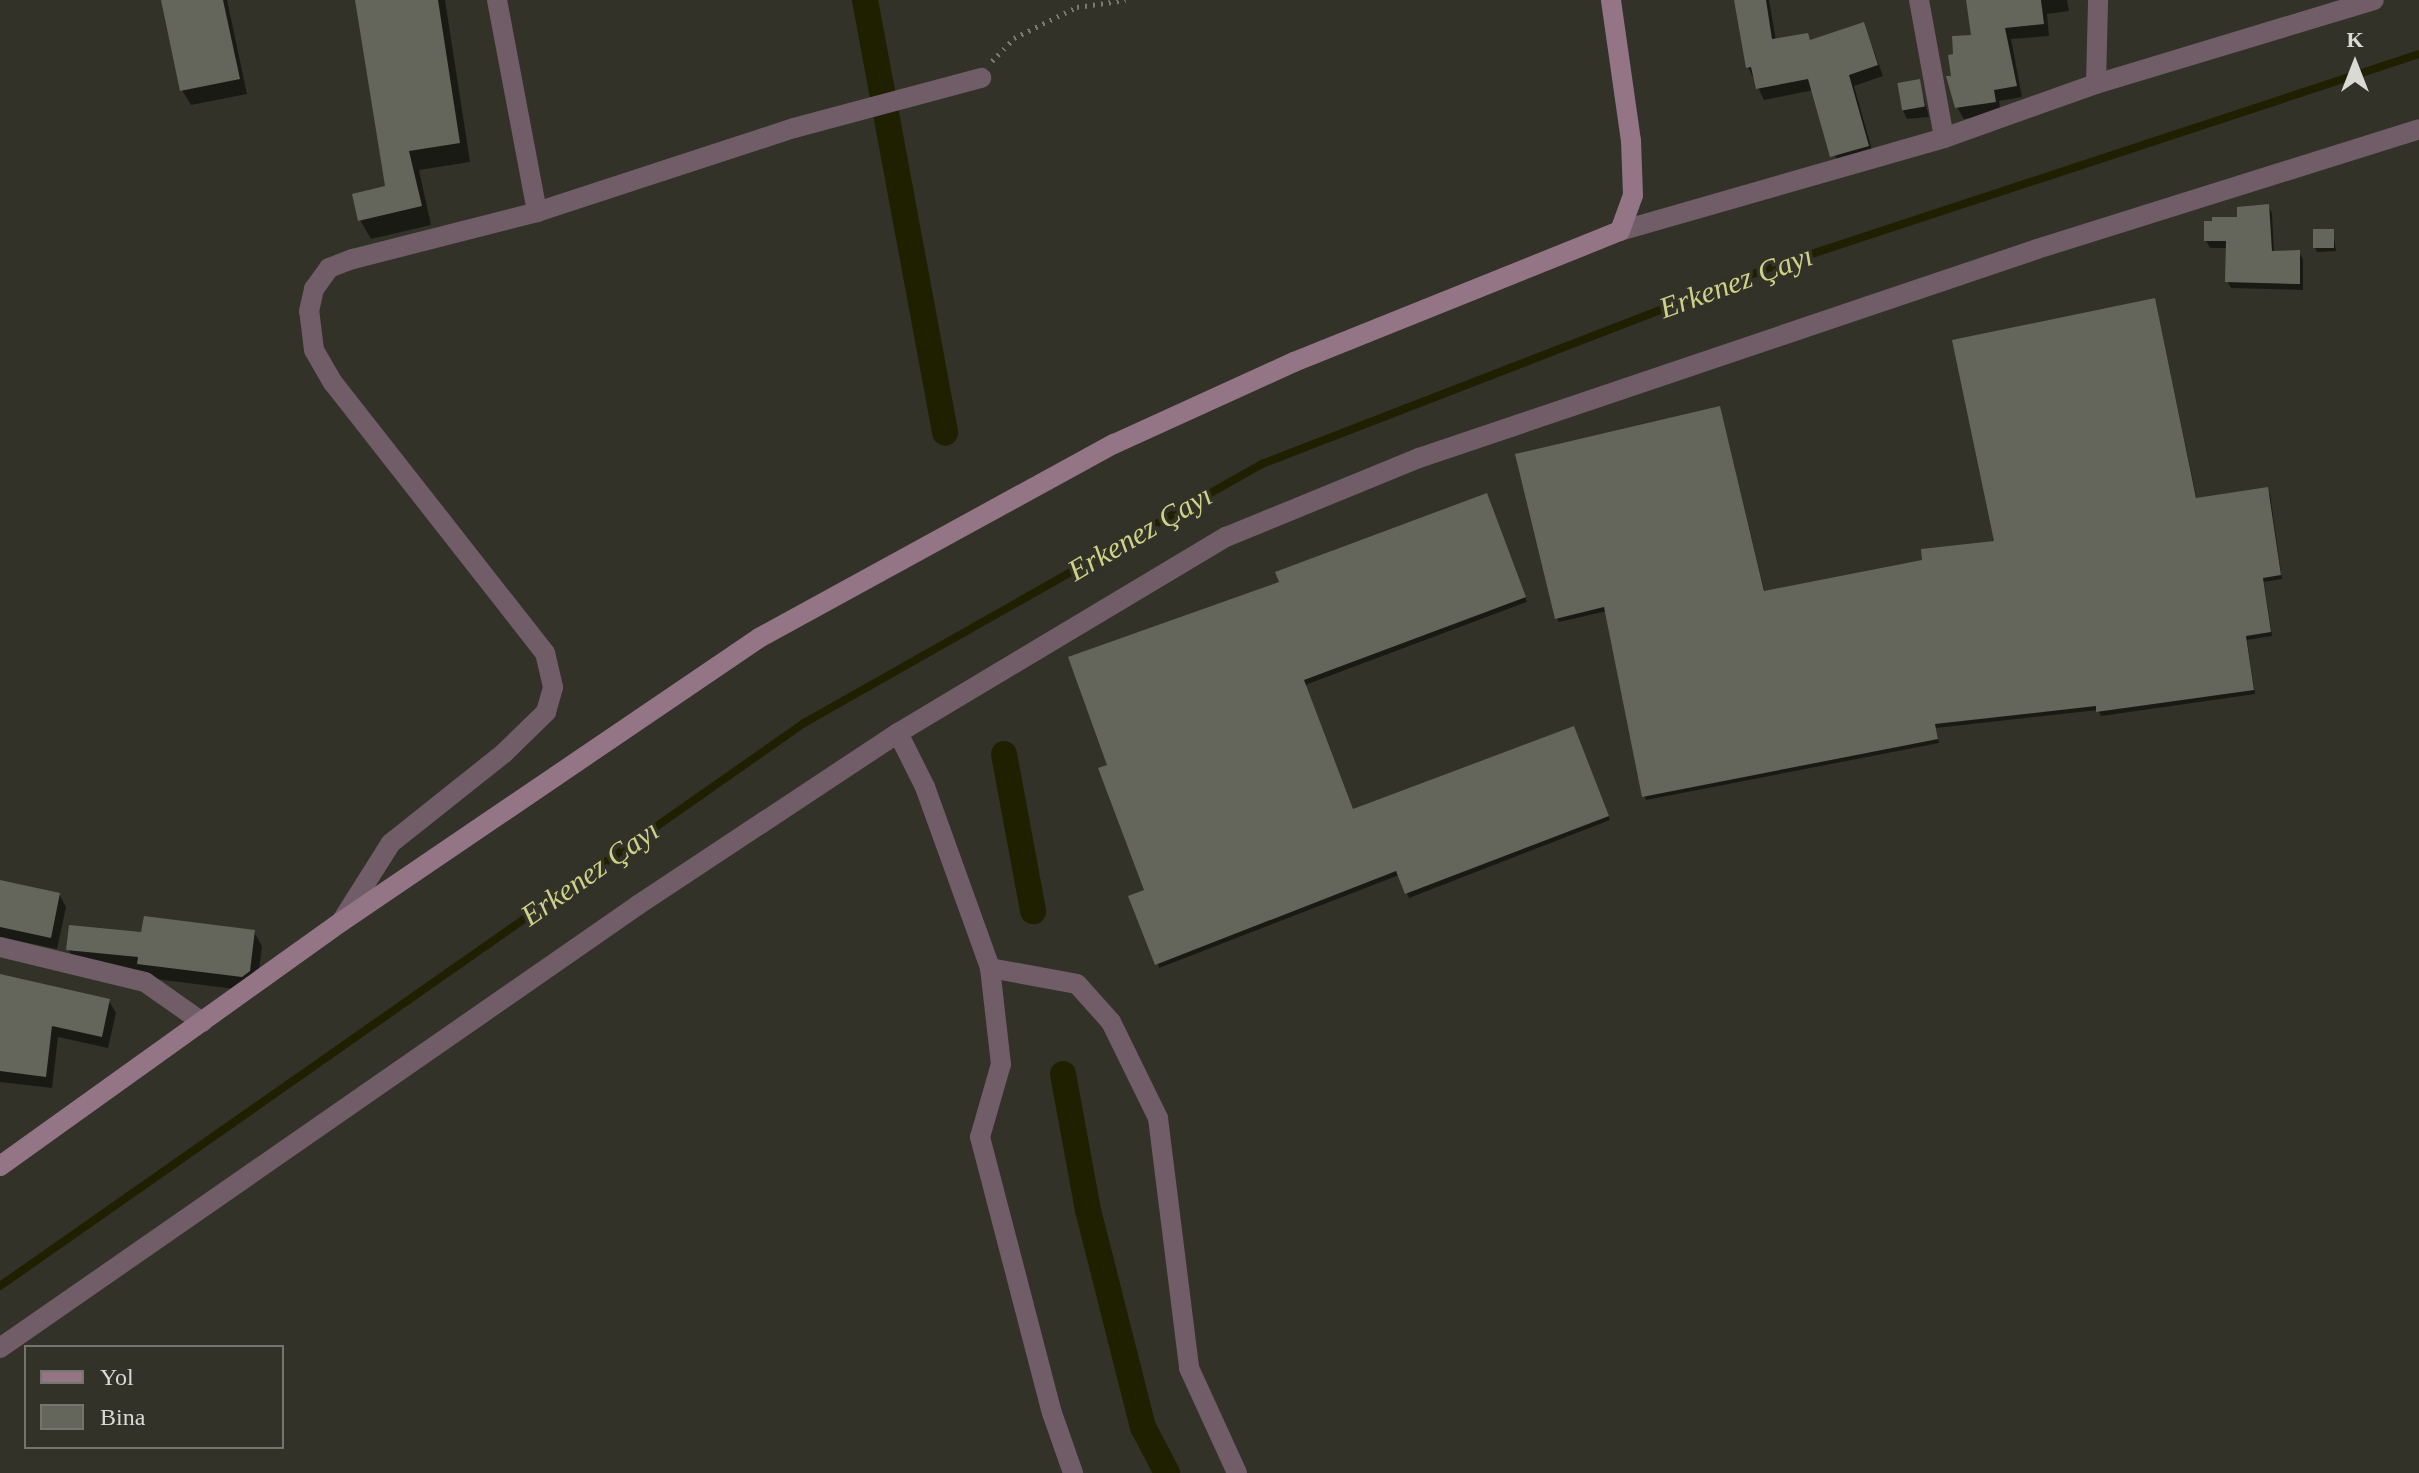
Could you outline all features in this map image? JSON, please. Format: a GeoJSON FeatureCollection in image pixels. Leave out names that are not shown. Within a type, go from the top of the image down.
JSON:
{"type":"FeatureCollection","features":[{"type":"Feature","properties":{"kind":"street"},"geometry":{"type":"LineString","coordinates":[[497,0],[537,212]]}},
{"type":"Feature","properties":{"kind":"street"},"geometry":{"type":"LineString","coordinates":[[1611,0],[1631,154],[1633,195],[1620,231]]}},
{"type":"Feature","properties":{"kind":"street"},"geometry":{"type":"LineString","coordinates":[[1919,0],[1944,138]]}},
{"type":"Feature","properties":{"kind":"street"},"geometry":{"type":"LineString","coordinates":[[2096,84],[2098,0]]}},
{"type":"Feature","properties":{"kind":"street"},"geometry":{"type":"LineString","coordinates":[[0,1166],[341,922],[759,638],[1114,444],[1294,362],[1620,231],[1944,138],[2096,84],[2374,0]]}},
{"type":"Feature","properties":{"kind":"street"},"geometry":{"type":"LineString","coordinates":[[341,922],[391,843],[504,753],[546,712],[553,687],[545,653],[333,383],[314,350],[309,311],[314,289],[329,268],[353,259],[537,212],[850,112],[981,78]]}},
{"type":"Feature","properties":{"kind":"street"},"geometry":{"type":"LineString","coordinates":[[0,1348],[638,905],[898,733],[1226,537],[1419,458],[2022,254],[2419,129]]}},
{"type":"Feature","properties":{"kind":"street"},"geometry":{"type":"LineString","coordinates":[[898,733],[925,787],[990,968],[1001,1064],[980,1137],[1052,1413],[1073,1473]]}},
{"type":"Feature","properties":{"kind":"street"},"geometry":{"type":"LineString","coordinates":[[0,947],[145,982],[202,1022]]}},
{"type":"Feature","properties":{"kind":"street"},"geometry":{"type":"LineString","coordinates":[[990,968],[1077,984],[1111,1022],[1118,1036],[1158,1118],[1189,1368],[1237,1473]]}},
{"type":"Feature","properties":{"kind":"path"},"geometry":{"type":"LineString","coordinates":[[981,78],[988,64],[1014,38],[1077,4],[1126,0]]}},
{"type":"Feature","properties":{"kind":"building"},"geometry":{"type":"Polygon","coordinates":[[[161,0],[223,0],[240,79],[180,91],[161,0]]]}},
{"type":"Feature","properties":{"kind":"building"},"geometry":{"type":"Polygon","coordinates":[[[355,0],[438,0],[460,143],[409,151],[422,206],[358,221],[352,194],[385,186],[355,0]]]}},
{"type":"Feature","properties":{"kind":"building"},"geometry":{"type":"Polygon","coordinates":[[[1734,0],[1766,0],[1772,39],[1808,33],[1810,40],[1864,22],[1878,65],[1849,75],[1869,146],[1830,157],[1808,79],[1756,89],[1751,67],[1746,68],[1734,0]]]}},
{"type":"Feature","properties":{"kind":"building"},"geometry":{"type":"Polygon","coordinates":[[[1966,0],[2041,0],[2044,24],[2005,28],[2017,86],[1994,90],[1996,102],[1955,108],[1946,76],[1951,76],[1948,55],[1953,54],[1952,36],[1971,35],[1966,0]]]}},
{"type":"Feature","properties":{"kind":"building"},"geometry":{"type":"Polygon","coordinates":[[[1920,79],[1925,107],[1902,111],[1897,83],[1920,79]]]}},
{"type":"Feature","properties":{"kind":"building"},"geometry":{"type":"Polygon","coordinates":[[[2269,204],[2272,251],[2300,250],[2300,284],[2225,282],[2226,241],[2204,241],[2204,221],[2212,221],[2212,217],[2237,217],[2237,207],[2269,204]]]}},
{"type":"Feature","properties":{"kind":"building"},"geometry":{"type":"Polygon","coordinates":[[[2313,229],[2334,229],[2334,248],[2313,248],[2313,229]]]}},
{"type":"Feature","properties":{"kind":"building"},"geometry":{"type":"Polygon","coordinates":[[[2155,298],[2196,498],[2268,487],[2281,575],[2263,578],[2271,632],[2246,636],[2254,690],[2096,712],[2096,706],[1935,724],[1938,739],[1642,797],[1604,607],[1555,619],[1515,454],[1720,406],[1764,591],[1922,560],[1921,549],[1994,541],[1952,340],[2155,298]]]}},
{"type":"Feature","properties":{"kind":"building"},"geometry":{"type":"Polygon","coordinates":[[[1487,493],[1526,597],[1304,680],[1353,809],[1574,726],[1609,816],[1405,894],[1396,871],[1155,965],[1128,896],[1144,890],[1098,768],[1107,765],[1068,657],[1279,582],[1275,572],[1487,493]]]}},
{"type":"Feature","properties":{"kind":"building"},"geometry":{"type":"Polygon","coordinates":[[[0,880],[60,893],[51,938],[0,927],[0,880]]]}},
{"type":"Feature","properties":{"kind":"building"},"geometry":{"type":"Polygon","coordinates":[[[144,916],[255,930],[250,971],[242,977],[137,964],[138,957],[66,950],[69,925],[141,932],[144,916]]]}},
{"type":"Feature","properties":{"kind":"building"},"geometry":{"type":"Polygon","coordinates":[[[0,974],[110,999],[102,1037],[52,1026],[46,1077],[0,1071],[0,974]]]}},
{"type":"Feature","properties":{"kind":"waterway"},"geometry":{"type":"LineString","coordinates":[[865,0],[945,433]]}},
{"type":"Feature","properties":{"kind":"waterway","name":"Erkenez Çayı"},"geometry":{"type":"LineString","coordinates":[[0,1286],[804,723],[1262,464],[1766,269],[2419,54]]}},
{"type":"Feature","properties":{"kind":"waterway"},"geometry":{"type":"LineString","coordinates":[[1004,754],[1033,911]]}},
{"type":"Feature","properties":{"kind":"waterway"},"geometry":{"type":"LineString","coordinates":[[1063,1074],[1088,1210],[1143,1427],[1167,1473]]}}]}
